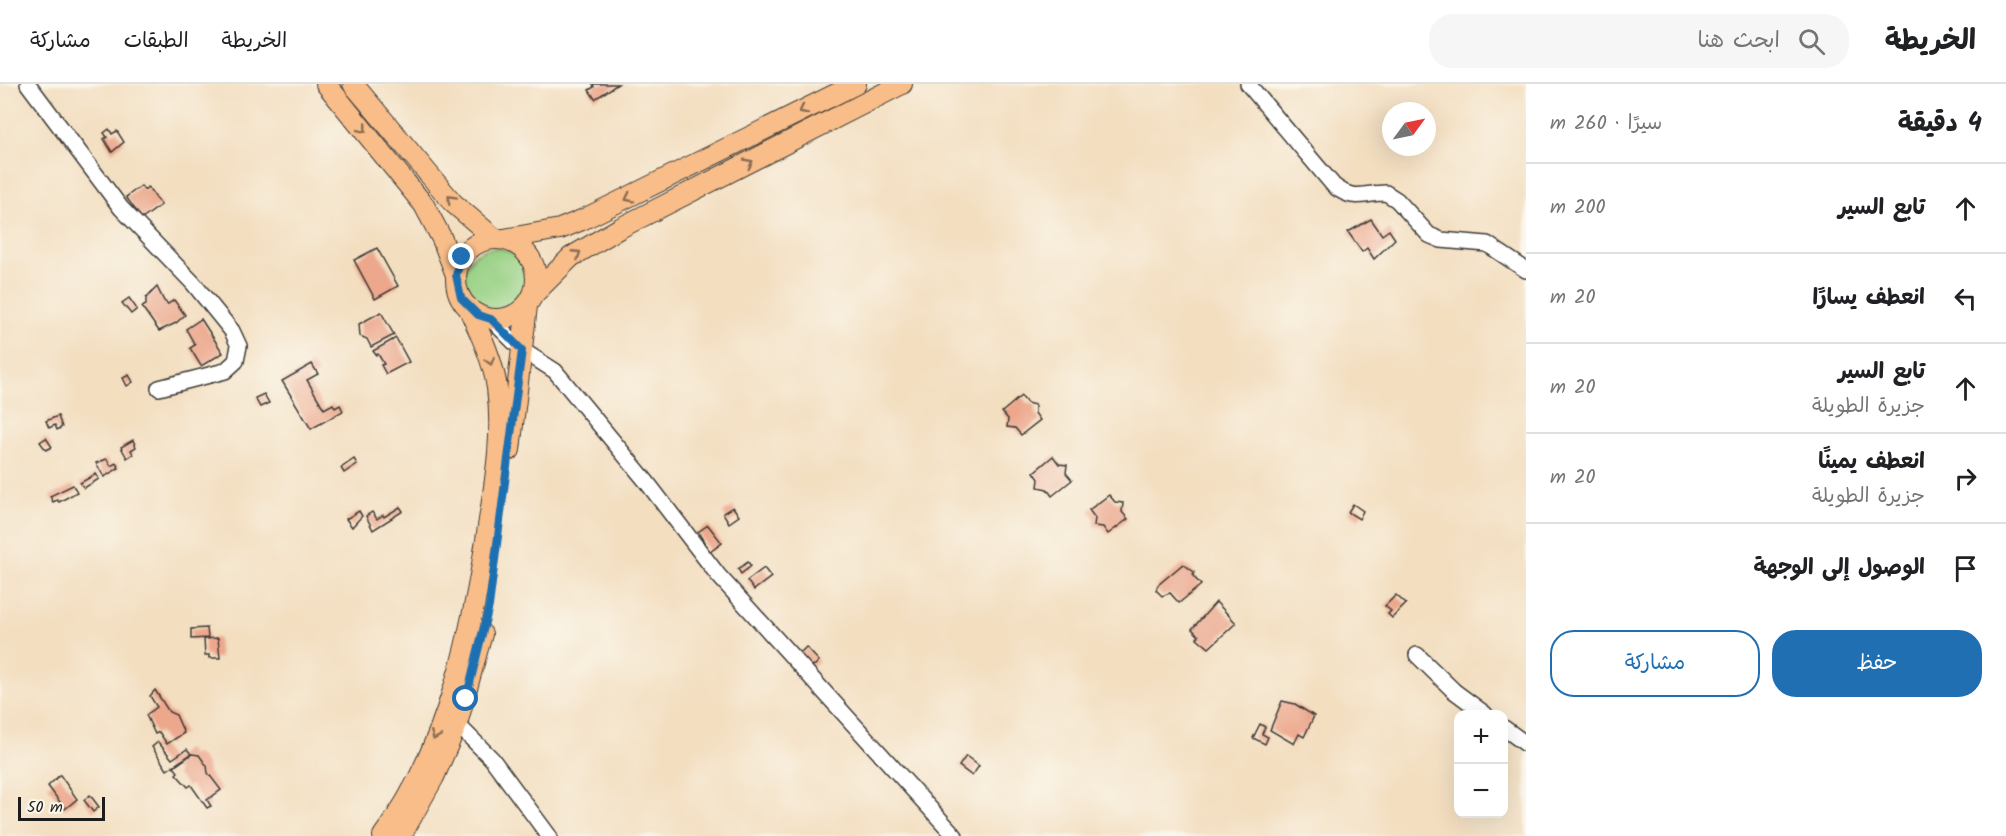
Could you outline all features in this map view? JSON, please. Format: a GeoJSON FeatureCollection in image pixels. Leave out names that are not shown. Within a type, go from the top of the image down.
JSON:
{"type":"FeatureCollection","features":[{"type":"Feature","properties":{"kind":"main road"},"geometry":{"type":"LineString","coordinates":[[326,84],[424,205],[442,239],[456,275],[457,287],[489,354],[497,386],[500,419],[497,461],[477,602],[452,696],[421,770],[383,836]]}},
{"type":"Feature","properties":{"kind":"main road"},"geometry":{"type":"LineString","coordinates":[[353,84],[453,203],[499,238],[520,246],[532,259],[537,276],[522,350],[489,606],[457,724],[434,777],[401,836]]}},
{"type":"Feature","properties":{"kind":"main road"},"geometry":{"type":"LineString","coordinates":[[456,275],[458,266],[468,249],[485,240],[560,229],[584,219],[856,84]]}},
{"type":"Feature","properties":{"kind":"main road"},"geometry":{"type":"LineString","coordinates":[[468,307],[478,315],[491,319],[511,316],[531,300],[571,257],[620,228],[902,84]]}},
{"type":"Feature","properties":{"kind":"street"},"geometry":{"type":"LineString","coordinates":[[28,84],[121,208],[193,283],[232,331],[239,346],[236,361],[225,371],[159,388]]}},
{"type":"Feature","properties":{"kind":"street"},"geometry":{"type":"LineString","coordinates":[[1248,84],[1334,186],[1346,194],[1358,197],[1386,193],[1397,200],[1429,235],[1441,240],[1487,244],[1526,270]]}},
{"type":"Feature","properties":{"kind":"street"},"geometry":{"type":"LineString","coordinates":[[491,319],[522,350],[555,372],[571,389],[732,592],[955,836]]}},
{"type":"Feature","properties":{"kind":"street"},"geometry":{"type":"LineString","coordinates":[[1417,655],[1454,691],[1480,710]]}},
{"type":"Feature","properties":{"kind":"street"},"geometry":{"type":"LineString","coordinates":[[457,724],[492,759],[549,836]]}},
{"type":"Feature","properties":{"kind":"street"},"geometry":{"type":"LineString","coordinates":[[1508,731],[1526,744]]}},
{"type":"Feature","properties":{"kind":"green space"},"geometry":{"type":"Polygon","coordinates":[[[495,248],[513,254],[521,262],[527,280],[521,298],[513,306],[495,312],[477,306],[469,298],[463,280],[469,262],[477,254],[495,248]]]}},
{"type":"Feature","properties":{"kind":"building"},"geometry":{"type":"Polygon","coordinates":[[[593,84],[618,84],[595,99],[589,90],[594,87],[593,84]]]}},
{"type":"Feature","properties":{"kind":"building"},"geometry":{"type":"Polygon","coordinates":[[[109,129],[112,134],[117,131],[124,142],[112,152],[104,139],[107,137],[104,133],[109,129]]]}},
{"type":"Feature","properties":{"kind":"building"},"geometry":{"type":"Polygon","coordinates":[[[141,186],[144,190],[148,187],[161,205],[142,219],[126,197],[141,186]]]}},
{"type":"Feature","properties":{"kind":"building"},"geometry":{"type":"Polygon","coordinates":[[[1371,219],[1382,235],[1389,230],[1395,239],[1374,259],[1367,248],[1362,252],[1348,232],[1371,219]]]}},
{"type":"Feature","properties":{"kind":"building"},"geometry":{"type":"Polygon","coordinates":[[[377,248],[398,286],[375,299],[354,260],[377,248]]]}},
{"type":"Feature","properties":{"kind":"building"},"geometry":{"type":"Polygon","coordinates":[[[157,287],[164,301],[168,304],[174,300],[185,315],[176,323],[159,331],[142,307],[146,305],[146,298],[157,287]]]}},
{"type":"Feature","properties":{"kind":"building"},"geometry":{"type":"Polygon","coordinates":[[[129,298],[137,309],[131,314],[122,303],[129,298]]]}},
{"type":"Feature","properties":{"kind":"building"},"geometry":{"type":"Polygon","coordinates":[[[381,312],[394,335],[371,347],[367,339],[360,336],[359,324],[381,312]]]}},
{"type":"Feature","properties":{"kind":"building"},"geometry":{"type":"Polygon","coordinates":[[[201,319],[223,353],[201,366],[190,348],[195,345],[186,329],[201,319]]]}},
{"type":"Feature","properties":{"kind":"building"},"geometry":{"type":"Polygon","coordinates":[[[396,338],[409,362],[386,374],[381,365],[384,364],[378,354],[376,355],[373,351],[396,338]]]}},
{"type":"Feature","properties":{"kind":"building"},"geometry":{"type":"Polygon","coordinates":[[[312,364],[318,374],[307,380],[324,409],[333,404],[335,408],[340,405],[343,411],[311,429],[282,381],[312,364]]]}},
{"type":"Feature","properties":{"kind":"building"},"geometry":{"type":"Polygon","coordinates":[[[129,375],[133,382],[127,386],[123,378],[129,375]]]}},
{"type":"Feature","properties":{"kind":"building"},"geometry":{"type":"Polygon","coordinates":[[[264,394],[269,403],[260,407],[255,398],[264,394]]]}},
{"type":"Feature","properties":{"kind":"building"},"geometry":{"type":"Polygon","coordinates":[[[1021,396],[1027,403],[1035,405],[1035,413],[1040,420],[1021,435],[1015,428],[1007,427],[1008,419],[1002,412],[1021,396]]]}},
{"type":"Feature","properties":{"kind":"building"},"geometry":{"type":"Polygon","coordinates":[[[58,416],[62,427],[57,430],[55,425],[49,428],[46,421],[58,416]]]}},
{"type":"Feature","properties":{"kind":"building"},"geometry":{"type":"Polygon","coordinates":[[[46,438],[52,447],[46,450],[40,442],[46,438]]]}},
{"type":"Feature","properties":{"kind":"building"},"geometry":{"type":"Polygon","coordinates":[[[133,440],[136,447],[131,450],[133,454],[127,458],[121,447],[133,440]]]}},
{"type":"Feature","properties":{"kind":"building"},"geometry":{"type":"Polygon","coordinates":[[[1053,456],[1059,464],[1067,465],[1066,473],[1072,480],[1052,496],[1047,489],[1038,487],[1039,479],[1034,472],[1053,456]]]}},
{"type":"Feature","properties":{"kind":"building"},"geometry":{"type":"Polygon","coordinates":[[[107,459],[111,466],[116,463],[119,468],[104,477],[96,463],[107,459]]]}},
{"type":"Feature","properties":{"kind":"building"},"geometry":{"type":"Polygon","coordinates":[[[354,459],[357,464],[344,473],[341,468],[354,459]]]}},
{"type":"Feature","properties":{"kind":"building"},"geometry":{"type":"Polygon","coordinates":[[[96,474],[99,479],[84,488],[80,483],[96,474]]]}},
{"type":"Feature","properties":{"kind":"building"},"geometry":{"type":"Polygon","coordinates":[[[73,485],[77,492],[59,502],[57,500],[53,502],[50,496],[73,485]]]}},
{"type":"Feature","properties":{"kind":"building"},"geometry":{"type":"Polygon","coordinates":[[[1109,495],[1115,502],[1123,503],[1122,512],[1128,519],[1108,534],[1103,527],[1094,526],[1095,518],[1089,510],[1109,495]]]}},
{"type":"Feature","properties":{"kind":"building"},"geometry":{"type":"Polygon","coordinates":[[[1353,504],[1363,511],[1359,519],[1348,512],[1353,504]]]}},
{"type":"Feature","properties":{"kind":"building"},"geometry":{"type":"Polygon","coordinates":[[[400,507],[403,511],[373,530],[366,516],[372,512],[377,519],[400,507]]]}},
{"type":"Feature","properties":{"kind":"building"},"geometry":{"type":"Polygon","coordinates":[[[733,507],[739,516],[729,523],[723,513],[733,507]]]}},
{"type":"Feature","properties":{"kind":"building"},"geometry":{"type":"Polygon","coordinates":[[[359,511],[362,516],[352,527],[346,519],[359,511]]]}},
{"type":"Feature","properties":{"kind":"building"},"geometry":{"type":"Polygon","coordinates":[[[708,525],[722,543],[710,552],[698,532],[708,525]]]}},
{"type":"Feature","properties":{"kind":"building"},"geometry":{"type":"Polygon","coordinates":[[[748,562],[751,566],[741,574],[738,569],[748,562]]]}},
{"type":"Feature","properties":{"kind":"building"},"geometry":{"type":"Polygon","coordinates":[[[1183,564],[1194,572],[1193,576],[1201,585],[1179,603],[1170,593],[1162,596],[1156,590],[1158,585],[1183,564]]]}},
{"type":"Feature","properties":{"kind":"building"},"geometry":{"type":"Polygon","coordinates":[[[764,568],[771,577],[754,590],[747,581],[764,568]]]}},
{"type":"Feature","properties":{"kind":"building"},"geometry":{"type":"Polygon","coordinates":[[[1396,595],[1406,604],[1392,618],[1388,614],[1391,611],[1385,606],[1396,595]]]}},
{"type":"Feature","properties":{"kind":"building"},"geometry":{"type":"Polygon","coordinates":[[[1216,602],[1236,623],[1209,648],[1197,638],[1199,636],[1192,629],[1216,602]]]}},
{"type":"Feature","properties":{"kind":"building"},"geometry":{"type":"Polygon","coordinates":[[[207,628],[208,638],[191,639],[191,629],[207,628]]]}},
{"type":"Feature","properties":{"kind":"building"},"geometry":{"type":"Polygon","coordinates":[[[218,638],[220,658],[209,658],[209,655],[205,655],[204,639],[218,638]]]}},
{"type":"Feature","properties":{"kind":"building"},"geometry":{"type":"Polygon","coordinates":[[[806,647],[819,661],[815,665],[810,666],[799,654],[806,647]]]}},
{"type":"Feature","properties":{"kind":"building"},"geometry":{"type":"Polygon","coordinates":[[[155,690],[169,712],[176,715],[184,733],[167,744],[159,732],[155,734],[146,715],[157,707],[150,696],[155,690]]]}},
{"type":"Feature","properties":{"kind":"building"},"geometry":{"type":"Polygon","coordinates":[[[1282,701],[1295,704],[1314,716],[1304,737],[1299,734],[1294,744],[1270,730],[1282,701]]]}},
{"type":"Feature","properties":{"kind":"building"},"geometry":{"type":"Polygon","coordinates":[[[1260,724],[1265,727],[1262,734],[1268,737],[1265,744],[1253,738],[1260,724]]]}},
{"type":"Feature","properties":{"kind":"building"},"geometry":{"type":"Polygon","coordinates":[[[158,742],[172,759],[187,749],[191,754],[167,770],[152,747],[158,742]]]}},
{"type":"Feature","properties":{"kind":"building"},"geometry":{"type":"Polygon","coordinates":[[[192,754],[199,755],[207,766],[208,773],[221,790],[207,800],[211,806],[207,808],[191,785],[188,787],[176,774],[178,772],[174,767],[192,754]]]}},
{"type":"Feature","properties":{"kind":"building"},"geometry":{"type":"Polygon","coordinates":[[[966,756],[979,766],[972,776],[959,766],[966,756]]]}},
{"type":"Feature","properties":{"kind":"building"},"geometry":{"type":"Polygon","coordinates":[[[60,775],[77,799],[65,809],[48,786],[60,775]]]}},
{"type":"Feature","properties":{"kind":"building"},"geometry":{"type":"Polygon","coordinates":[[[90,795],[99,807],[93,812],[84,800],[90,795]]]}},
{"type":"Feature","properties":{"kind":"route"},"geometry":{"type":"LineString","coordinates":[[462,257],[456,275],[461,298],[478,315],[491,319],[522,350],[489,606],[466,699]]}}]}
